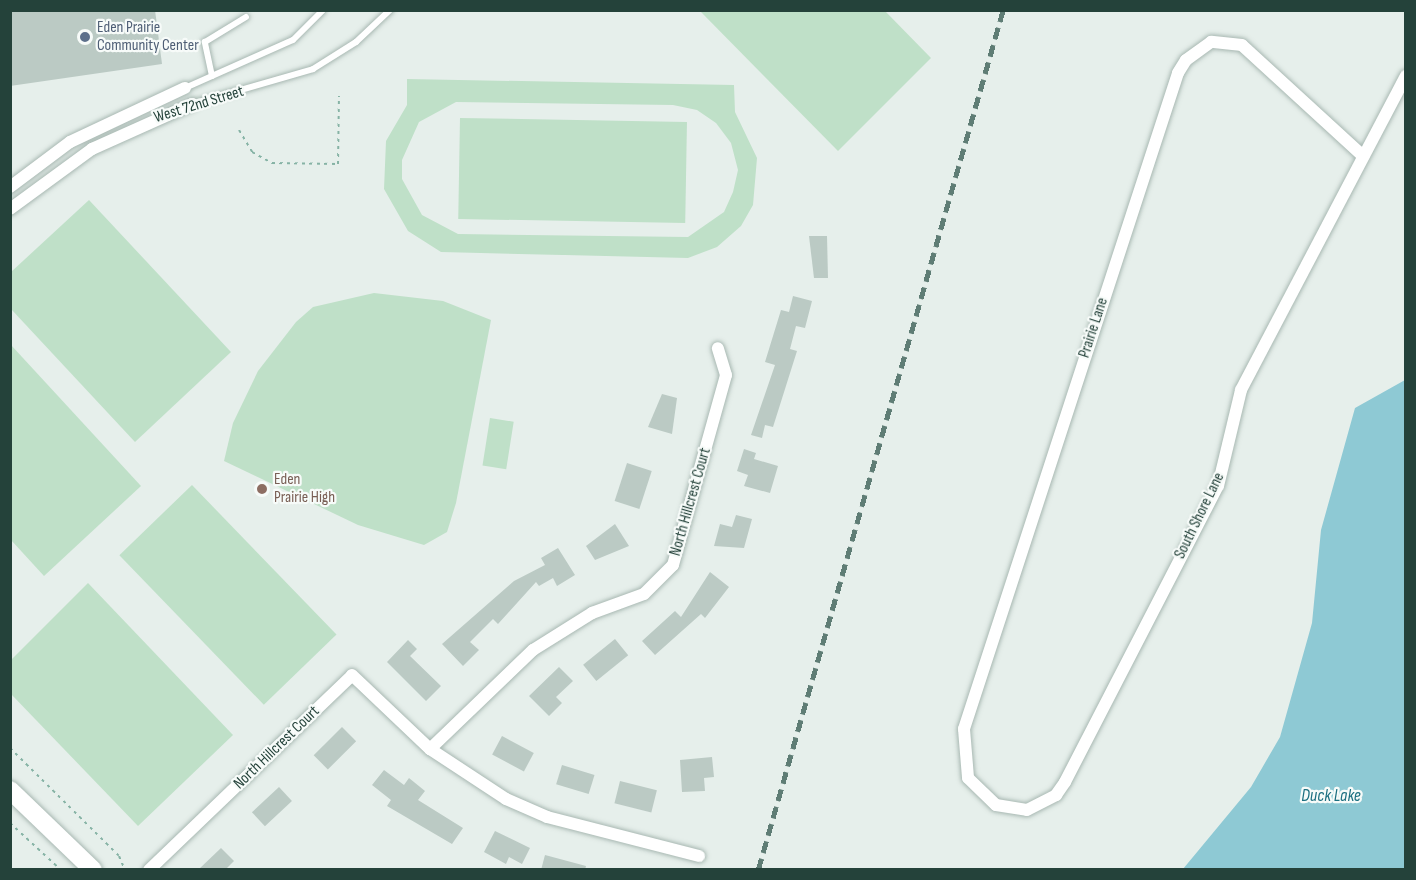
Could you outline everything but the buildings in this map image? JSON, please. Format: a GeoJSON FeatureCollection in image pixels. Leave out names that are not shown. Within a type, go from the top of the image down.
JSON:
{"type":"FeatureCollection","features":[{"type":"Feature","properties":{"kind":"main road"},"geometry":{"type":"LineString","coordinates":[[10,790],[93,870]]}},
{"type":"Feature","properties":{"kind":"street","name":"Prairie Lane"},"geometry":{"type":"LineString","coordinates":[[996,805],[968,778],[964,729],[1178,73],[1191,55],[1211,42],[1242,45],[1363,156]]}},
{"type":"Feature","properties":{"kind":"street","name":"South Shore Lane"},"geometry":{"type":"LineString","coordinates":[[996,805],[1011,810],[1035,808],[1056,795],[1065,782],[1218,486],[1241,390],[1406,76]]}},
{"type":"Feature","properties":{"kind":"street","name":"West 72nd Street"},"geometry":{"type":"LineString","coordinates":[[10,187],[70,142],[185,88]]}},
{"type":"Feature","properties":{"kind":"street","name":"West 72nd Street"},"geometry":{"type":"LineString","coordinates":[[10,209],[92,149],[192,104]]}},
{"type":"Feature","properties":{"kind":"street","name":"North Hillcrest Court"},"geometry":{"type":"LineString","coordinates":[[430,749],[542,643],[592,613],[644,594],[673,565],[726,375],[718,348]]}},
{"type":"Feature","properties":{"kind":"street","name":"North Hillcrest Court"},"geometry":{"type":"LineString","coordinates":[[149,870],[352,675],[430,749],[467,778],[547,817],[699,856]]}},
{"type":"Feature","properties":{"kind":"lane","name":"West 72nd Street"},"geometry":{"type":"LineString","coordinates":[[185,88],[293,40],[323,10]]}},
{"type":"Feature","properties":{"kind":"lane","name":"West 72nd Street"},"geometry":{"type":"LineString","coordinates":[[192,104],[313,69],[356,42],[390,10]]}},
{"type":"Feature","properties":{"kind":"lane"},"geometry":{"type":"LineString","coordinates":[[212,76],[204,57],[207,37],[246,17]]}},
{"type":"Feature","properties":{"kind":"path"},"geometry":{"type":"LineString","coordinates":[[239,130],[252,152],[272,163],[338,164],[339,96]]}},
{"type":"Feature","properties":{"kind":"path"},"geometry":{"type":"LineString","coordinates":[[10,748],[119,856],[124,870]]}},
{"type":"Feature","properties":{"kind":"path"},"geometry":{"type":"LineString","coordinates":[[10,823],[61,870]]}},
{"type":"Feature","properties":{"kind":"green space"},"geometry":{"type":"Polygon","coordinates":[[[700,11],[885,11],[931,58],[838,151],[700,11]]]}},
{"type":"Feature","properties":{"kind":"green space"},"geometry":{"type":"Polygon","coordinates":[[[407,79],[734,85],[735,112],[757,158],[753,205],[741,226],[717,247],[688,258],[441,252],[408,231],[384,189],[386,141],[407,105],[407,79]],[[456,102],[419,122],[402,160],[402,179],[422,215],[458,234],[688,237],[724,212],[733,192],[738,170],[731,143],[716,123],[697,110],[673,105],[456,102]]]}},
{"type":"Feature","properties":{"kind":"green space"},"geometry":{"type":"Polygon","coordinates":[[[460,118],[687,122],[685,223],[458,219],[460,118]]]}},
{"type":"Feature","properties":{"kind":"green space"},"geometry":{"type":"Polygon","coordinates":[[[89,200],[231,352],[135,442],[11,309],[11,272],[89,200]]]}},
{"type":"Feature","properties":{"kind":"green space"},"geometry":{"type":"Polygon","coordinates":[[[374,293],[443,301],[491,320],[456,503],[447,532],[424,545],[358,525],[224,461],[233,423],[258,371],[296,322],[313,307],[374,293]]]}},
{"type":"Feature","properties":{"kind":"green space"},"geometry":{"type":"Polygon","coordinates":[[[11,345],[141,486],[44,576],[11,540],[11,345]]]}},
{"type":"Feature","properties":{"kind":"green space"},"geometry":{"type":"Polygon","coordinates":[[[490,418],[514,422],[506,469],[482,465],[490,418]]]}},
{"type":"Feature","properties":{"kind":"green space"},"geometry":{"type":"Polygon","coordinates":[[[192,485],[336,635],[264,705],[119,555],[192,485]]]}},
{"type":"Feature","properties":{"kind":"green space"},"geometry":{"type":"Polygon","coordinates":[[[88,583],[233,735],[138,826],[11,694],[11,660],[88,583]]]}},
{"type":"Feature","properties":{"kind":"water","name":"Duck Lake"},"geometry":{"type":"Polygon","coordinates":[[[1405,380],[1405,869],[1183,869],[1251,787],[1280,737],[1312,623],[1321,530],[1355,408],[1405,380]]]}},
{"type":"Feature","properties":{"kind":"railway"},"geometry":{"type":"LineString","coordinates":[[758,870],[1003,10]]}},
{"type":"Feature","properties":{"kind":"place","name":"Eden Prairie Community Center"},"geometry":{"type":"Point","coordinates":[85,37]}},
{"type":"Feature","properties":{"kind":"place","name":"Eden Prairie High"},"geometry":{"type":"Point","coordinates":[262,489]}}]}
